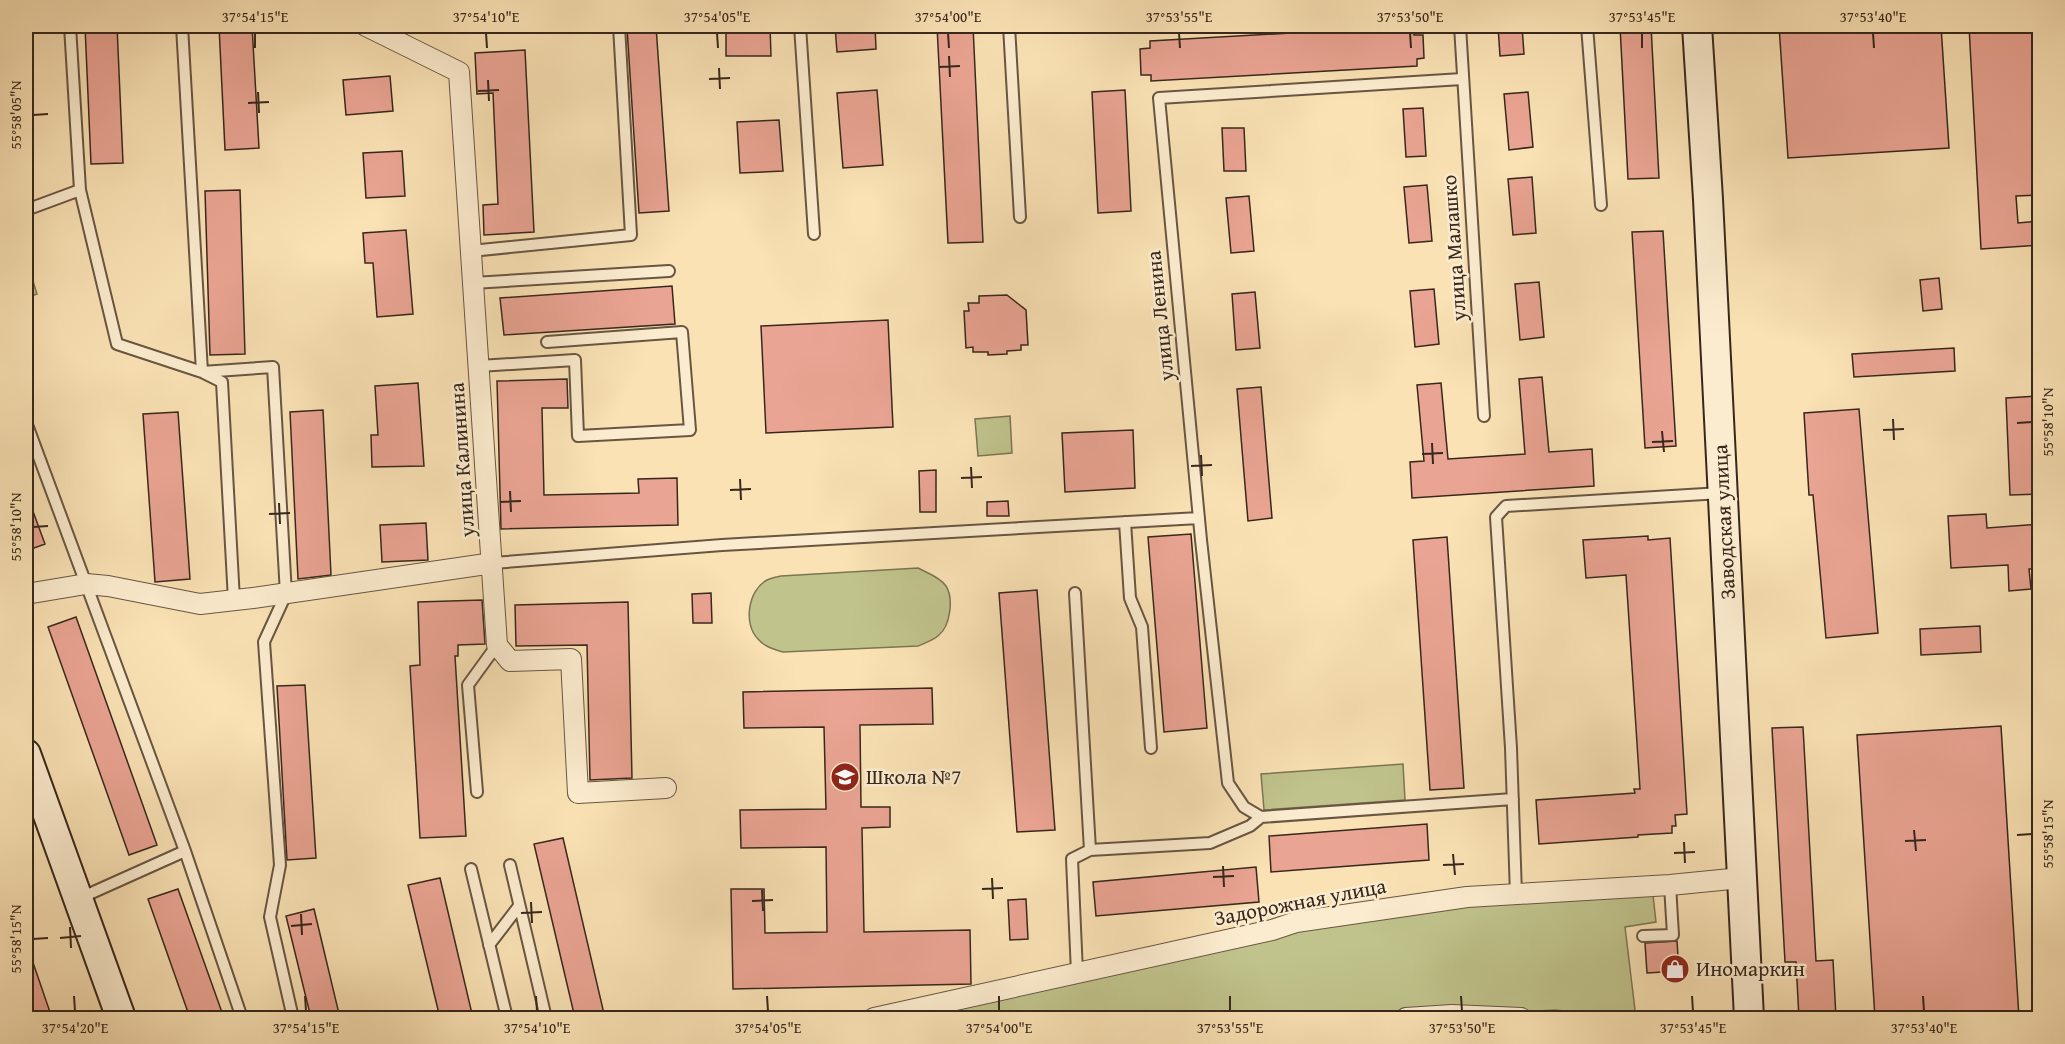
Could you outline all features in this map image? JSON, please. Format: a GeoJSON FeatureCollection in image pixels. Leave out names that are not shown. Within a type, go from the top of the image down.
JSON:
{"type":"FeatureCollection","features":[{"type":"Feature","properties":{"kind":"street","name":"улица Калинина"},"geometry":{"type":"LineString","coordinates":[[366,26],[459,72],[497,645]]}},
{"type":"Feature","properties":{"kind":"street","name":"Заводская улица"},"geometry":{"type":"LineString","coordinates":[[1697,26],[1708,198],[1749,1018]]}},
{"type":"Feature","properties":{"kind":"street"},"geometry":{"type":"LineString","coordinates":[[26,594],[86,584],[108,586],[200,604],[286,594],[493,563]]}},
{"type":"Feature","properties":{"kind":"street"},"geometry":{"type":"LineString","coordinates":[[497,645],[510,661],[571,659],[578,792],[666,788]]}},
{"type":"Feature","properties":{"kind":"street"},"geometry":{"type":"LineString","coordinates":[[27,764],[121,1018]]}},
{"type":"Feature","properties":{"kind":"street","name":"Задорожная улица"},"geometry":{"type":"LineString","coordinates":[[874,1018],[1272,930],[1296,922],[1467,897],[1670,885],[1741,878]]}},
{"type":"Feature","properties":{"kind":"street"},"geometry":{"type":"LineString","coordinates":[[1406,1018],[1452,1015],[1521,1018]]}},
{"type":"Feature","properties":{"kind":"lane"},"geometry":{"type":"LineString","coordinates":[[70,26],[80,190],[117,344],[202,372],[222,382],[234,600]]}},
{"type":"Feature","properties":{"kind":"lane"},"geometry":{"type":"LineString","coordinates":[[183,26],[202,372]]}},
{"type":"Feature","properties":{"kind":"lane"},"geometry":{"type":"LineString","coordinates":[[471,251],[631,235],[619,26]]}},
{"type":"Feature","properties":{"kind":"lane"},"geometry":{"type":"LineString","coordinates":[[801,26],[814,234]]}},
{"type":"Feature","properties":{"kind":"lane"},"geometry":{"type":"LineString","coordinates":[[1009,26],[1020,217]]}},
{"type":"Feature","properties":{"kind":"lane","name":"улица Малашко"},"geometry":{"type":"LineString","coordinates":[[1460,26],[1484,416]]}},
{"type":"Feature","properties":{"kind":"lane"},"geometry":{"type":"LineString","coordinates":[[1587,26],[1601,205]]}},
{"type":"Feature","properties":{"kind":"lane","name":"улица Ленина"},"geometry":{"type":"LineString","coordinates":[[1261,817],[1244,807],[1228,783],[1199,518],[1159,98],[1462,79]]}},
{"type":"Feature","properties":{"kind":"lane"},"geometry":{"type":"LineString","coordinates":[[26,210],[80,190]]}},
{"type":"Feature","properties":{"kind":"lane"},"geometry":{"type":"LineString","coordinates":[[474,283],[669,271]]}},
{"type":"Feature","properties":{"kind":"lane"},"geometry":{"type":"LineString","coordinates":[[479,366],[575,360],[578,436],[690,430],[682,332],[547,342]]}},
{"type":"Feature","properties":{"kind":"lane"},"geometry":{"type":"LineString","coordinates":[[202,372],[273,367],[286,594],[264,642],[280,865],[270,917],[293,1018]]}},
{"type":"Feature","properties":{"kind":"lane"},"geometry":{"type":"LineString","coordinates":[[26,422],[185,851],[242,1018]]}},
{"type":"Feature","properties":{"kind":"lane"},"geometry":{"type":"LineString","coordinates":[[1516,894],[1514,799],[1496,517],[1506,506],[1722,493]]}},
{"type":"Feature","properties":{"kind":"lane"},"geometry":{"type":"LineString","coordinates":[[493,563],[722,545],[1199,518]]}},
{"type":"Feature","properties":{"kind":"lane"},"geometry":{"type":"LineString","coordinates":[[1125,522],[1130,598],[1142,627],[1151,748]]}},
{"type":"Feature","properties":{"kind":"lane"},"geometry":{"type":"LineString","coordinates":[[1075,593],[1090,850]]}},
{"type":"Feature","properties":{"kind":"lane"},"geometry":{"type":"LineString","coordinates":[[477,792],[468,685],[497,645]]}},
{"type":"Feature","properties":{"kind":"lane"},"geometry":{"type":"LineString","coordinates":[[1077,973],[1072,859],[1090,850],[1209,843],[1250,826],[1261,817],[1514,799]]}},
{"type":"Feature","properties":{"kind":"lane"},"geometry":{"type":"LineString","coordinates":[[78,899],[185,851]]}},
{"type":"Feature","properties":{"kind":"lane"},"geometry":{"type":"LineString","coordinates":[[510,865],[546,1018]]}},
{"type":"Feature","properties":{"kind":"lane"},"geometry":{"type":"LineString","coordinates":[[471,869],[507,1018]]}},
{"type":"Feature","properties":{"kind":"lane"},"geometry":{"type":"LineString","coordinates":[[1643,936],[1673,934],[1670,885]]}},
{"type":"Feature","properties":{"kind":"lane"},"geometry":{"type":"LineString","coordinates":[[489,945],[519,906]]}},
{"type":"Feature","properties":{"kind":"green space"},"geometry":{"type":"Polygon","coordinates":[[[26,258],[37,294],[26,298],[26,258]]]}},
{"type":"Feature","properties":{"kind":"green space"},"geometry":{"type":"Polygon","coordinates":[[[1010,416],[1012,453],[978,456],[975,419],[1010,416]]]}},
{"type":"Feature","properties":{"kind":"green space"},"geometry":{"type":"Polygon","coordinates":[[[918,568],[937,578],[946,586],[950,598],[950,612],[943,631],[935,638],[918,646],[783,652],[761,642],[753,633],[750,625],[750,608],[755,591],[767,580],[781,576],[918,568]]]}},
{"type":"Feature","properties":{"kind":"green space"},"geometry":{"type":"Polygon","coordinates":[[[1403,764],[1405,800],[1264,810],[1261,774],[1403,764]]]}},
{"type":"Feature","properties":{"kind":"green space"},"geometry":{"type":"Polygon","coordinates":[[[1652,886],[1656,922],[1625,927],[1636,1018],[1555,1010],[1406,1018],[866,1018],[1296,922],[1652,886]]]}},
{"type":"Feature","properties":{"kind":"building"},"geometry":{"type":"Polygon","coordinates":[[[85,26],[117,26],[123,163],[91,164],[85,26]]]}},
{"type":"Feature","properties":{"kind":"building"},"geometry":{"type":"Polygon","coordinates":[[[219,26],[252,26],[259,148],[225,150],[219,26]]]}},
{"type":"Feature","properties":{"kind":"building"},"geometry":{"type":"Polygon","coordinates":[[[656,26],[669,211],[639,213],[627,28],[656,26]]]}},
{"type":"Feature","properties":{"kind":"building"},"geometry":{"type":"Polygon","coordinates":[[[726,26],[770,26],[771,56],[726,56],[726,26]]]}},
{"type":"Feature","properties":{"kind":"building"},"geometry":{"type":"Polygon","coordinates":[[[835,26],[875,26],[876,49],[837,52],[835,26]]]}},
{"type":"Feature","properties":{"kind":"building"},"geometry":{"type":"Polygon","coordinates":[[[937,26],[973,26],[983,242],[948,243],[937,26]]]}},
{"type":"Feature","properties":{"kind":"building"},"geometry":{"type":"Polygon","coordinates":[[[1414,26],[1414,35],[1423,35],[1424,58],[1417,59],[1417,66],[1151,81],[1151,75],[1141,75],[1140,49],[1150,48],[1150,41],[1414,26]]]}},
{"type":"Feature","properties":{"kind":"building"},"geometry":{"type":"Polygon","coordinates":[[[1498,26],[1522,26],[1524,54],[1500,56],[1498,26]]]}},
{"type":"Feature","properties":{"kind":"building"},"geometry":{"type":"Polygon","coordinates":[[[1620,26],[1651,26],[1659,178],[1628,179],[1620,26]]]}},
{"type":"Feature","properties":{"kind":"building"},"geometry":{"type":"Polygon","coordinates":[[[1779,26],[1941,26],[1949,148],[1788,158],[1779,26]]]}},
{"type":"Feature","properties":{"kind":"building"},"geometry":{"type":"Polygon","coordinates":[[[1969,26],[2040,26],[2040,195],[2016,196],[2018,223],[2040,221],[2040,245],[1981,249],[1969,26]]]}},
{"type":"Feature","properties":{"kind":"building"},"geometry":{"type":"Polygon","coordinates":[[[525,50],[534,232],[484,235],[483,205],[498,204],[493,93],[477,94],[475,53],[525,50]]]}},
{"type":"Feature","properties":{"kind":"building"},"geometry":{"type":"Polygon","coordinates":[[[390,76],[393,111],[346,115],[343,80],[390,76]]]}},
{"type":"Feature","properties":{"kind":"building"},"geometry":{"type":"Polygon","coordinates":[[[877,90],[883,165],[843,168],[837,93],[877,90]]]}},
{"type":"Feature","properties":{"kind":"building"},"geometry":{"type":"Polygon","coordinates":[[[1125,90],[1131,211],[1098,213],[1092,92],[1125,90]]]}},
{"type":"Feature","properties":{"kind":"building"},"geometry":{"type":"Polygon","coordinates":[[[1528,92],[1533,147],[1509,150],[1504,94],[1528,92]]]}},
{"type":"Feature","properties":{"kind":"building"},"geometry":{"type":"Polygon","coordinates":[[[1423,108],[1426,156],[1406,157],[1403,109],[1423,108]]]}},
{"type":"Feature","properties":{"kind":"building"},"geometry":{"type":"Polygon","coordinates":[[[779,120],[783,171],[740,173],[737,122],[779,120]]]}},
{"type":"Feature","properties":{"kind":"building"},"geometry":{"type":"Polygon","coordinates":[[[1222,128],[1244,128],[1246,171],[1224,171],[1222,128]]]}},
{"type":"Feature","properties":{"kind":"building"},"geometry":{"type":"Polygon","coordinates":[[[402,151],[405,196],[366,198],[363,153],[402,151]]]}},
{"type":"Feature","properties":{"kind":"building"},"geometry":{"type":"Polygon","coordinates":[[[1532,177],[1536,233],[1513,235],[1508,179],[1532,177]]]}},
{"type":"Feature","properties":{"kind":"building"},"geometry":{"type":"Polygon","coordinates":[[[1427,185],[1432,241],[1409,243],[1404,187],[1427,185]]]}},
{"type":"Feature","properties":{"kind":"building"},"geometry":{"type":"Polygon","coordinates":[[[240,190],[245,354],[210,355],[205,191],[240,190]]]}},
{"type":"Feature","properties":{"kind":"building"},"geometry":{"type":"Polygon","coordinates":[[[1249,196],[1254,251],[1231,253],[1226,198],[1249,196]]]}},
{"type":"Feature","properties":{"kind":"building"},"geometry":{"type":"Polygon","coordinates":[[[406,230],[413,314],[377,317],[373,263],[365,263],[363,233],[406,230]]]}},
{"type":"Feature","properties":{"kind":"building"},"geometry":{"type":"Polygon","coordinates":[[[1663,231],[1676,446],[1645,448],[1632,232],[1663,231]]]}},
{"type":"Feature","properties":{"kind":"building"},"geometry":{"type":"Polygon","coordinates":[[[1939,278],[1942,309],[1923,311],[1920,280],[1939,278]]]}},
{"type":"Feature","properties":{"kind":"building"},"geometry":{"type":"Polygon","coordinates":[[[1539,282],[1544,337],[1520,340],[1515,284],[1539,282]]]}},
{"type":"Feature","properties":{"kind":"building"},"geometry":{"type":"Polygon","coordinates":[[[672,286],[675,324],[504,335],[500,298],[672,286]]]}},
{"type":"Feature","properties":{"kind":"building"},"geometry":{"type":"Polygon","coordinates":[[[1434,289],[1439,344],[1415,347],[1410,291],[1434,289]]]}},
{"type":"Feature","properties":{"kind":"building"},"geometry":{"type":"Polygon","coordinates":[[[1255,292],[1260,348],[1236,350],[1232,294],[1255,292]]]}},
{"type":"Feature","properties":{"kind":"building"},"geometry":{"type":"Polygon","coordinates":[[[1007,295],[1026,310],[1028,345],[1021,345],[1021,350],[1007,351],[1007,354],[988,355],[988,352],[973,352],[973,347],[966,348],[964,311],[969,311],[968,303],[979,303],[979,296],[1007,295]]]}},
{"type":"Feature","properties":{"kind":"building"},"geometry":{"type":"Polygon","coordinates":[[[888,320],[893,427],[766,433],[761,326],[888,320]]]}},
{"type":"Feature","properties":{"kind":"building"},"geometry":{"type":"Polygon","coordinates":[[[1954,348],[1955,371],[1854,377],[1852,354],[1954,348]]]}},
{"type":"Feature","properties":{"kind":"building"},"geometry":{"type":"Polygon","coordinates":[[[1542,377],[1549,452],[1592,449],[1594,486],[1412,498],[1410,462],[1424,461],[1417,385],[1441,383],[1448,459],[1525,454],[1519,379],[1542,377]]]}},
{"type":"Feature","properties":{"kind":"building"},"geometry":{"type":"Polygon","coordinates":[[[567,379],[568,408],[542,408],[544,495],[639,493],[638,479],[677,478],[678,525],[501,529],[497,381],[567,379]]]}},
{"type":"Feature","properties":{"kind":"building"},"geometry":{"type":"Polygon","coordinates":[[[418,383],[424,466],[372,467],[371,435],[378,435],[375,386],[418,383]]]}},
{"type":"Feature","properties":{"kind":"building"},"geometry":{"type":"Polygon","coordinates":[[[1261,387],[1272,518],[1248,521],[1237,389],[1261,387]]]}},
{"type":"Feature","properties":{"kind":"building"},"geometry":{"type":"Polygon","coordinates":[[[2040,396],[2040,494],[2010,495],[2006,398],[2040,396]]]}},
{"type":"Feature","properties":{"kind":"building"},"geometry":{"type":"Polygon","coordinates":[[[1859,409],[1878,633],[1826,638],[1813,495],[1809,495],[1804,413],[1859,409]]]}},
{"type":"Feature","properties":{"kind":"building"},"geometry":{"type":"Polygon","coordinates":[[[323,410],[331,575],[298,579],[290,412],[323,410]]]}},
{"type":"Feature","properties":{"kind":"building"},"geometry":{"type":"Polygon","coordinates":[[[178,412],[190,579],[155,582],[143,414],[178,412]]]}},
{"type":"Feature","properties":{"kind":"building"},"geometry":{"type":"Polygon","coordinates":[[[1133,430],[1135,488],[1065,492],[1062,433],[1133,430]]]}},
{"type":"Feature","properties":{"kind":"building"},"geometry":{"type":"Polygon","coordinates":[[[936,470],[936,512],[920,512],[919,471],[936,470]]]}},
{"type":"Feature","properties":{"kind":"building"},"geometry":{"type":"Polygon","coordinates":[[[26,495],[45,544],[26,551],[26,495]]]}},
{"type":"Feature","properties":{"kind":"building"},"geometry":{"type":"Polygon","coordinates":[[[1008,501],[1009,516],[987,516],[987,502],[1008,501]]]}},
{"type":"Feature","properties":{"kind":"building"},"geometry":{"type":"Polygon","coordinates":[[[1986,514],[1987,528],[2040,524],[2040,569],[2029,569],[2031,589],[2009,591],[2008,565],[1951,568],[1948,516],[1986,514]]]}},
{"type":"Feature","properties":{"kind":"building"},"geometry":{"type":"Polygon","coordinates":[[[426,523],[428,560],[382,562],[380,525],[426,523]]]}},
{"type":"Feature","properties":{"kind":"building"},"geometry":{"type":"Polygon","coordinates":[[[1191,534],[1207,728],[1164,732],[1148,537],[1191,534]]]}},
{"type":"Feature","properties":{"kind":"building"},"geometry":{"type":"Polygon","coordinates":[[[1648,536],[1648,540],[1670,538],[1687,814],[1675,815],[1676,826],[1672,826],[1672,833],[1539,844],[1536,800],[1635,793],[1634,789],[1640,789],[1626,575],[1586,578],[1583,540],[1648,536]]]}},
{"type":"Feature","properties":{"kind":"building"},"geometry":{"type":"Polygon","coordinates":[[[1447,537],[1464,788],[1430,790],[1413,540],[1447,537]]]}},
{"type":"Feature","properties":{"kind":"building"},"geometry":{"type":"Polygon","coordinates":[[[1037,590],[1055,830],[1017,832],[999,593],[1037,590]]]}},
{"type":"Feature","properties":{"kind":"building"},"geometry":{"type":"Polygon","coordinates":[[[711,593],[712,623],[693,623],[692,594],[711,593]]]}},
{"type":"Feature","properties":{"kind":"building"},"geometry":{"type":"Polygon","coordinates":[[[482,600],[485,644],[458,645],[458,656],[455,656],[466,836],[420,838],[410,666],[420,665],[418,602],[482,600]]]}},
{"type":"Feature","properties":{"kind":"building"},"geometry":{"type":"Polygon","coordinates":[[[628,602],[632,778],[590,780],[587,645],[516,646],[515,605],[628,602]]]}},
{"type":"Feature","properties":{"kind":"building"},"geometry":{"type":"Polygon","coordinates":[[[76,617],[157,845],[129,855],[48,627],[76,617]]]}},
{"type":"Feature","properties":{"kind":"building"},"geometry":{"type":"Polygon","coordinates":[[[1980,626],[1981,652],[1921,655],[1920,629],[1980,626]]]}},
{"type":"Feature","properties":{"kind":"building"},"geometry":{"type":"Polygon","coordinates":[[[305,685],[316,858],[287,860],[277,686],[305,685]]]}},
{"type":"Feature","properties":{"kind":"building"},"geometry":{"type":"Polygon","coordinates":[[[932,688],[933,724],[860,725],[861,807],[890,807],[890,827],[862,828],[864,932],[970,930],[971,984],[733,989],[731,889],[764,889],[765,933],[827,932],[826,847],[741,848],[740,810],[826,809],[824,727],[744,728],[743,692],[932,688]]]}},
{"type":"Feature","properties":{"kind":"building"},"geometry":{"type":"Polygon","coordinates":[[[2001,726],[2019,1018],[1875,1018],[1857,735],[2001,726]]]}},
{"type":"Feature","properties":{"kind":"building"},"geometry":{"type":"Polygon","coordinates":[[[1803,727],[1816,961],[1833,960],[1836,1018],[1799,1018],[1796,962],[1785,962],[1772,728],[1803,727]]]}},
{"type":"Feature","properties":{"kind":"building"},"geometry":{"type":"Polygon","coordinates":[[[1427,824],[1429,860],[1271,872],[1269,836],[1427,824]]]}},
{"type":"Feature","properties":{"kind":"building"},"geometry":{"type":"Polygon","coordinates":[[[563,838],[605,1018],[575,1018],[534,844],[563,838]]]}},
{"type":"Feature","properties":{"kind":"building"},"geometry":{"type":"Polygon","coordinates":[[[1256,867],[1259,902],[1096,916],[1093,882],[1256,867]]]}},
{"type":"Feature","properties":{"kind":"building"},"geometry":{"type":"Polygon","coordinates":[[[440,878],[473,1018],[440,1018],[408,885],[440,878]]]}},
{"type":"Feature","properties":{"kind":"building"},"geometry":{"type":"Polygon","coordinates":[[[178,889],[224,1018],[190,1018],[148,899],[178,889]]]}},
{"type":"Feature","properties":{"kind":"building"},"geometry":{"type":"Polygon","coordinates":[[[1026,899],[1028,939],[1010,940],[1008,900],[1026,899]]]}},
{"type":"Feature","properties":{"kind":"building"},"geometry":{"type":"Polygon","coordinates":[[[314,909],[340,1018],[311,1018],[286,916],[314,909]]]}},
{"type":"Feature","properties":{"kind":"building"},"geometry":{"type":"Polygon","coordinates":[[[1677,941],[1679,971],[1647,973],[1645,943],[1677,941]]]}},
{"type":"Feature","properties":{"kind":"building"},"geometry":{"type":"Polygon","coordinates":[[[26,948],[28,948],[52,1018],[26,1018],[26,948]]]}},
{"type":"Feature","properties":{"kind":"place","name":"Школа №7"},"geometry":{"type":"Point","coordinates":[845,777]}},
{"type":"Feature","properties":{"kind":"place","name":"Иномаркин"},"geometry":{"type":"Point","coordinates":[1675,969]}}]}
